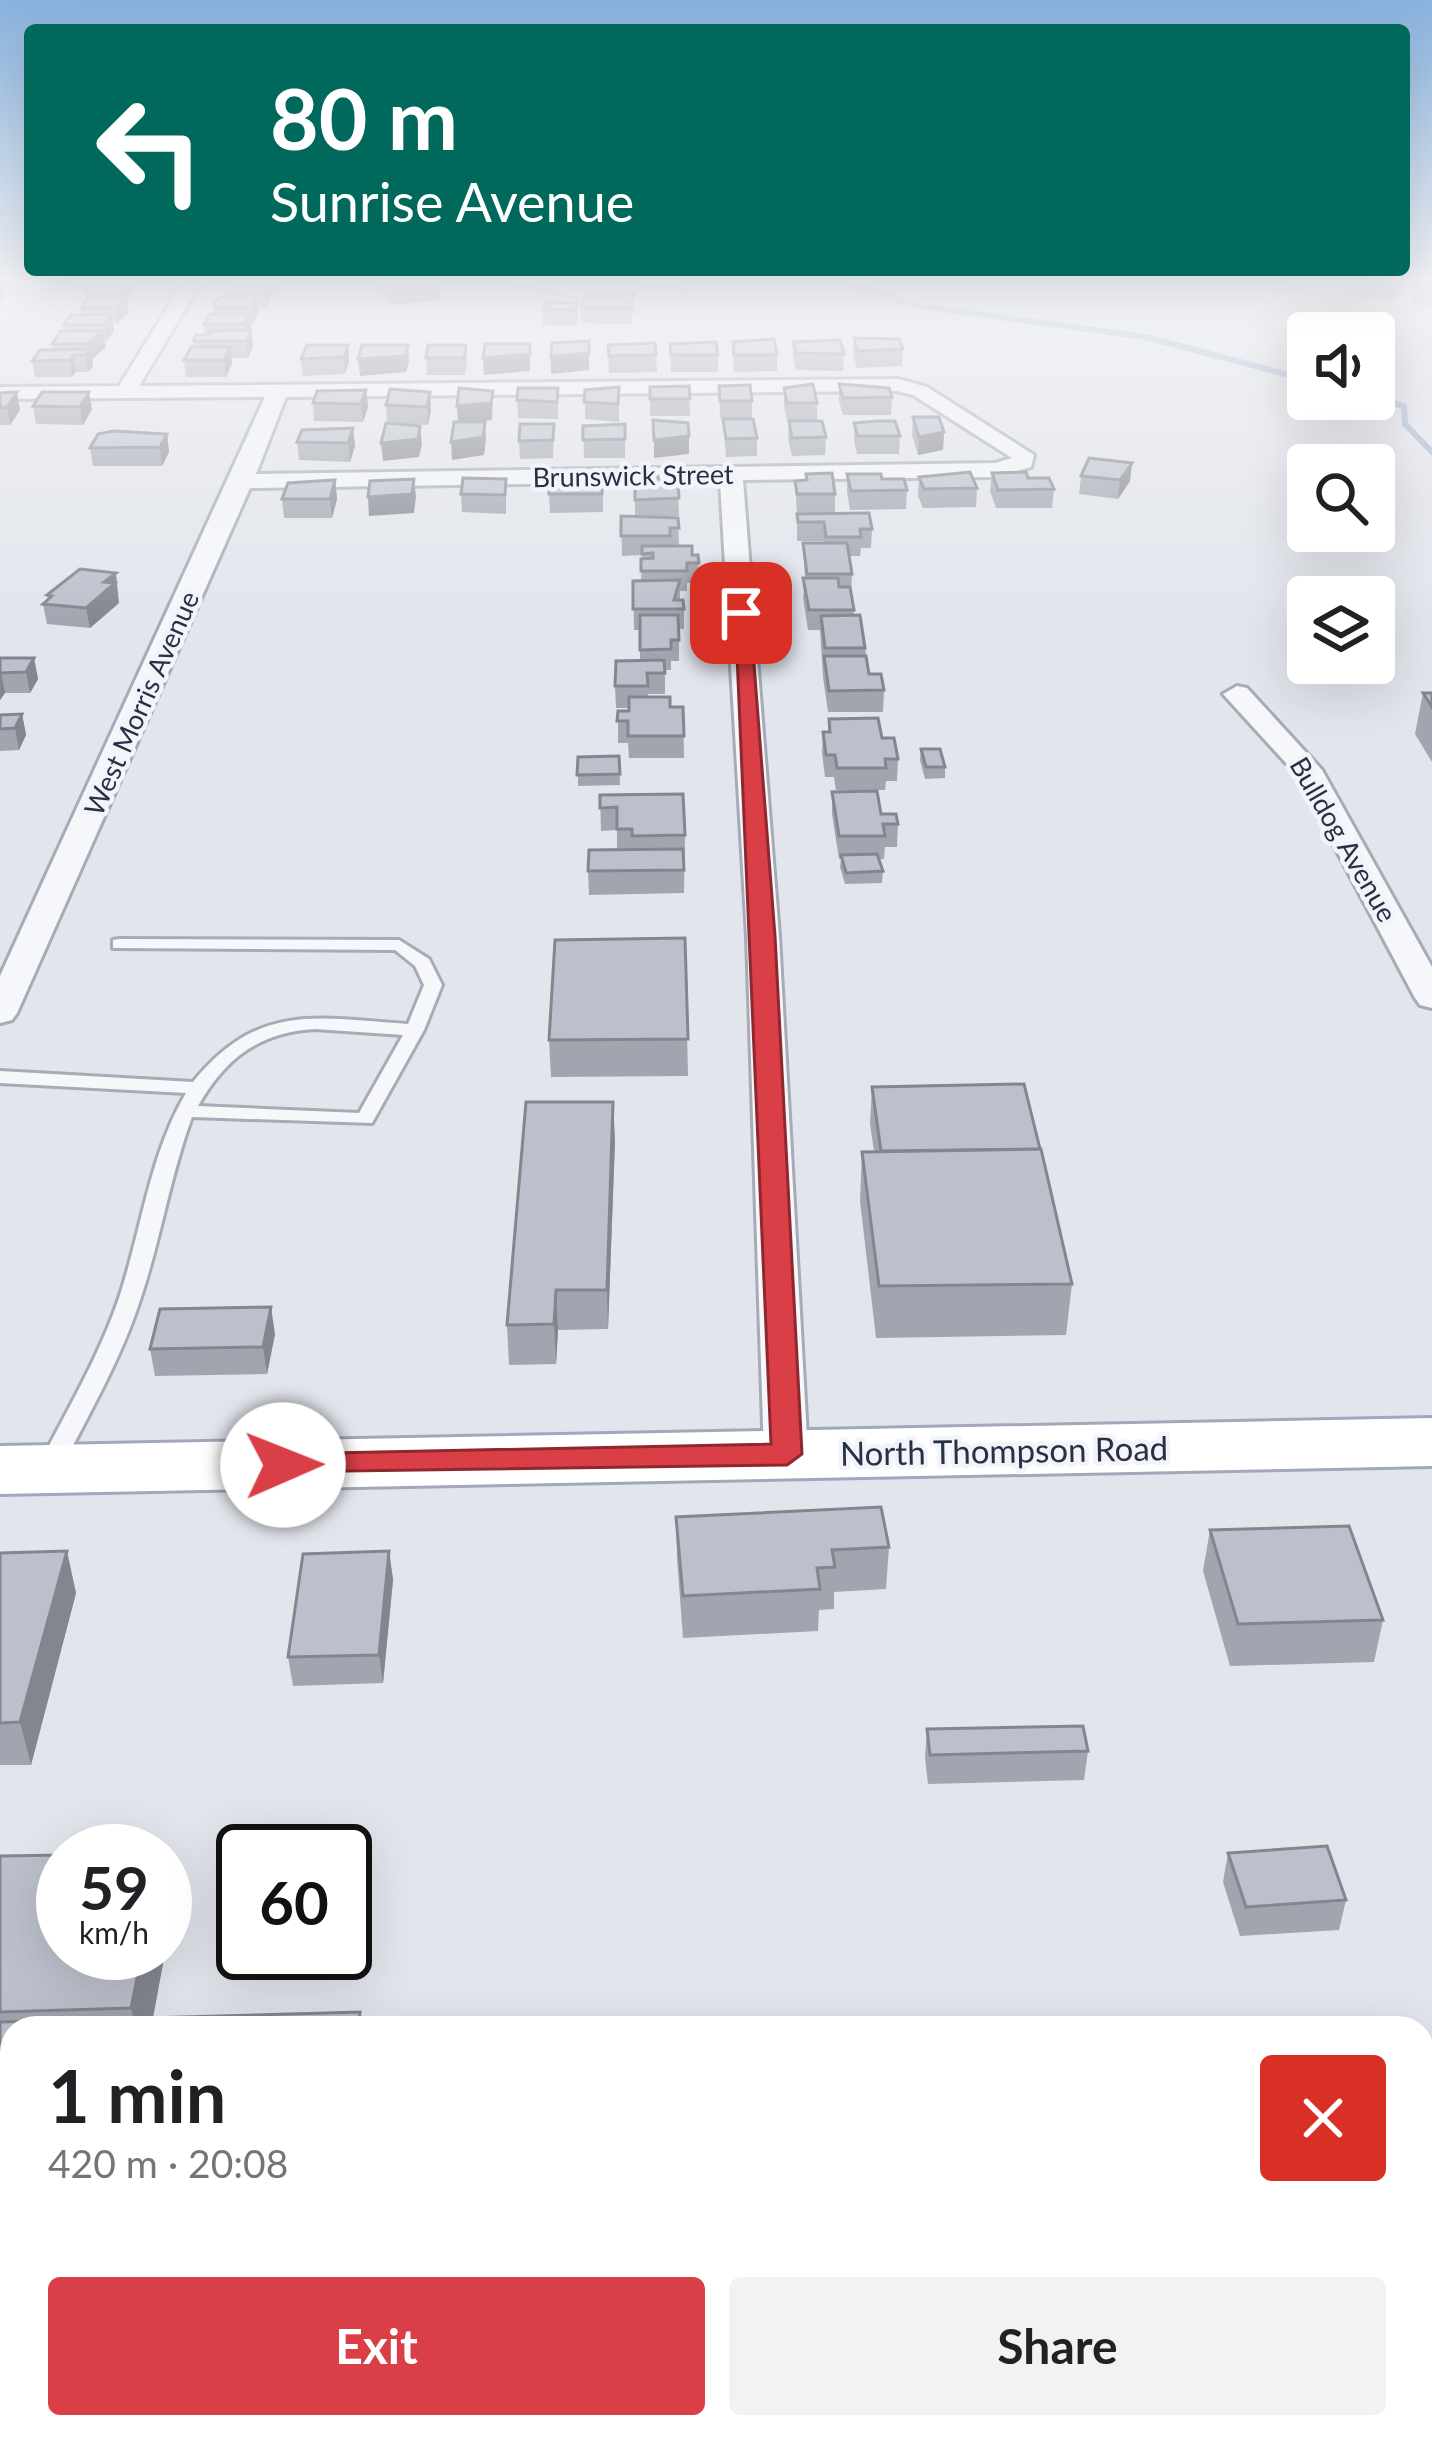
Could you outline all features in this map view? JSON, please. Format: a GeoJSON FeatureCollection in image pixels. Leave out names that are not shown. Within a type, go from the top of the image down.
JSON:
{"type":"FeatureCollection","features":[{"type":"Feature","properties":{"kind":"main road","name":"North Thompson Road"},"geometry":{"type":"LineString","coordinates":[[24,1470],[1432,1442]]}},
{"type":"Feature","properties":{"kind":"street","name":"West Morris Avenue"},"geometry":{"type":"LineString","coordinates":[[0,1012],[242,481],[276,397]]}},
{"type":"Feature","properties":{"kind":"street","name":"Brunswick Street"},"geometry":{"type":"LineString","coordinates":[[242,481],[997,470],[1023,462],[1023,455],[926,397]]}},
{"type":"Feature","properties":{"kind":"street"},"geometry":{"type":"LineString","coordinates":[[731,474],[764,936],[787,1454]]}},
{"type":"Feature","properties":{"kind":"street","name":"Bulldog Avenue"},"geometry":{"type":"LineString","coordinates":[[1237,694],[1309,770],[1432,998]]}},
{"type":"Feature","properties":{"kind":"lane"},"geometry":{"type":"LineString","coordinates":[[119,944],[399,945],[423,963],[433,985],[415,1030],[365,1119],[188,1111]]}},
{"type":"Feature","properties":{"kind":"lane"},"geometry":{"type":"LineString","coordinates":[[24,1470],[117,1335],[138,1278],[169,1141],[201,1088],[234,1049],[282,1026],[415,1030]]}},
{"type":"Feature","properties":{"kind":"lane"},"geometry":{"type":"LineString","coordinates":[[0,1077],[201,1088]]}},
{"type":"Feature","properties":{"kind":"building"},"geometry":{"type":"Polygon","coordinates":[[[0,397],[14,397],[7,407],[0,408],[0,397]]]}},
{"type":"Feature","properties":{"kind":"building"},"geometry":{"type":"Polygon","coordinates":[[[39,397],[86,397],[80,407],[33,406],[39,397]]]}},
{"type":"Feature","properties":{"kind":"building"},"geometry":{"type":"Polygon","coordinates":[[[315,397],[364,397],[361,404],[313,403],[315,397]]]}},
{"type":"Feature","properties":{"kind":"building"},"geometry":{"type":"Polygon","coordinates":[[[388,397],[429,397],[427,407],[386,405],[388,397]]]}},
{"type":"Feature","properties":{"kind":"building"},"geometry":{"type":"Polygon","coordinates":[[[458,397],[492,397],[491,403],[457,406],[458,397]]]}},
{"type":"Feature","properties":{"kind":"building"},"geometry":{"type":"Polygon","coordinates":[[[517,397],[557,397],[557,402],[517,397]]]}},
{"type":"Feature","properties":{"kind":"building"},"geometry":{"type":"Polygon","coordinates":[[[584,397],[618,397],[618,404],[584,402],[584,397]]]}},
{"type":"Feature","properties":{"kind":"building"},"geometry":{"type":"Polygon","coordinates":[[[690,397],[690,399],[650,399],[690,397]]]}},
{"type":"Feature","properties":{"kind":"building"},"geometry":{"type":"Polygon","coordinates":[[[720,397],[751,397],[752,401],[720,401],[720,397]]]}},
{"type":"Feature","properties":{"kind":"building"},"geometry":{"type":"Polygon","coordinates":[[[786,397],[816,397],[817,403],[787,403],[786,397]]]}},
{"type":"Feature","properties":{"kind":"building"},"geometry":{"type":"Polygon","coordinates":[[[913,417],[939,417],[944,432],[919,437],[913,417]]]}},
{"type":"Feature","properties":{"kind":"building"},"geometry":{"type":"Polygon","coordinates":[[[723,419],[753,419],[757,438],[726,439],[723,419]]]}},
{"type":"Feature","properties":{"kind":"building"},"geometry":{"type":"Polygon","coordinates":[[[653,420],[688,423],[689,436],[654,440],[653,420]]]}},
{"type":"Feature","properties":{"kind":"building"},"geometry":{"type":"Polygon","coordinates":[[[789,421],[822,421],[826,437],[792,438],[789,421]]]}},
{"type":"Feature","properties":{"kind":"building"},"geometry":{"type":"Polygon","coordinates":[[[895,421],[900,436],[858,436],[854,423],[895,421]]]}},
{"type":"Feature","properties":{"kind":"building"},"geometry":{"type":"Polygon","coordinates":[[[454,422],[485,422],[483,437],[451,442],[454,422]]]}},
{"type":"Feature","properties":{"kind":"building"},"geometry":{"type":"Polygon","coordinates":[[[386,423],[420,426],[418,439],[381,443],[386,423]]]}},
{"type":"Feature","properties":{"kind":"building"},"geometry":{"type":"Polygon","coordinates":[[[520,424],[554,424],[553,440],[519,441],[520,424]]]}},
{"type":"Feature","properties":{"kind":"building"},"geometry":{"type":"Polygon","coordinates":[[[625,424],[625,439],[583,440],[583,426],[625,424]]]}},
{"type":"Feature","properties":{"kind":"building"},"geometry":{"type":"Polygon","coordinates":[[[353,428],[348,443],[297,442],[302,430],[353,428]]]}},
{"type":"Feature","properties":{"kind":"building"},"geometry":{"type":"Polygon","coordinates":[[[98,434],[167,434],[160,447],[90,448],[98,434]]]}},
{"type":"Feature","properties":{"kind":"building"},"geometry":{"type":"Polygon","coordinates":[[[1089,458],[1132,463],[1120,480],[1081,476],[1089,458]]]}},
{"type":"Feature","properties":{"kind":"building"},"geometry":{"type":"Polygon","coordinates":[[[970,472],[977,488],[924,489],[919,477],[970,472]]]}},
{"type":"Feature","properties":{"kind":"building"},"geometry":{"type":"Polygon","coordinates":[[[1026,472],[1028,478],[1049,478],[1054,489],[998,490],[992,473],[1026,472]]]}},
{"type":"Feature","properties":{"kind":"building"},"geometry":{"type":"Polygon","coordinates":[[[832,473],[835,494],[797,494],[795,481],[807,480],[806,474],[832,473]]]}},
{"type":"Feature","properties":{"kind":"building"},"geometry":{"type":"Polygon","coordinates":[[[847,474],[904,479],[907,490],[851,491],[847,474]]]}},
{"type":"Feature","properties":{"kind":"building"},"geometry":{"type":"Polygon","coordinates":[[[635,476],[678,480],[679,498],[635,500],[635,476]]]}},
{"type":"Feature","properties":{"kind":"building"},"geometry":{"type":"Polygon","coordinates":[[[550,477],[603,482],[602,494],[549,494],[550,477]]]}},
{"type":"Feature","properties":{"kind":"building"},"geometry":{"type":"Polygon","coordinates":[[[463,478],[506,479],[505,495],[461,494],[463,478]]]}},
{"type":"Feature","properties":{"kind":"building"},"geometry":{"type":"Polygon","coordinates":[[[414,479],[412,494],[368,497],[370,481],[414,479]]]}},
{"type":"Feature","properties":{"kind":"building"},"geometry":{"type":"Polygon","coordinates":[[[335,480],[330,499],[282,499],[288,483],[335,480]]]}},
{"type":"Feature","properties":{"kind":"building"},"geometry":{"type":"Polygon","coordinates":[[[869,513],[872,529],[860,529],[861,537],[826,537],[824,522],[798,522],[797,514],[869,513]]]}},
{"type":"Feature","properties":{"kind":"building"},"geometry":{"type":"Polygon","coordinates":[[[621,516],[678,518],[679,528],[670,528],[670,536],[621,536],[621,516]]]}},
{"type":"Feature","properties":{"kind":"building"},"geometry":{"type":"Polygon","coordinates":[[[803,543],[847,543],[852,574],[807,574],[803,543]]]}},
{"type":"Feature","properties":{"kind":"building"},"geometry":{"type":"Polygon","coordinates":[[[642,546],[692,546],[699,563],[687,563],[687,571],[641,571],[641,559],[653,558],[653,553],[642,554],[642,546]]]}},
{"type":"Feature","properties":{"kind":"building"},"geometry":{"type":"Polygon","coordinates":[[[80,569],[116,573],[104,582],[115,583],[86,608],[43,604],[52,596],[47,595],[80,569]]]}},
{"type":"Feature","properties":{"kind":"building"},"geometry":{"type":"Polygon","coordinates":[[[803,578],[838,578],[839,587],[850,587],[854,610],[809,610],[803,578]]]}},
{"type":"Feature","properties":{"kind":"building"},"geometry":{"type":"Polygon","coordinates":[[[680,580],[674,600],[683,600],[684,609],[633,609],[633,581],[680,580]]]}},
{"type":"Feature","properties":{"kind":"building"},"geometry":{"type":"Polygon","coordinates":[[[640,615],[678,615],[679,640],[671,640],[671,649],[640,650],[640,615]]]}},
{"type":"Feature","properties":{"kind":"building"},"geometry":{"type":"Polygon","coordinates":[[[860,615],[865,648],[825,648],[821,616],[860,615]]]}},
{"type":"Feature","properties":{"kind":"building"},"geometry":{"type":"Polygon","coordinates":[[[824,656],[866,656],[869,674],[881,674],[884,690],[829,691],[824,656]]]}},
{"type":"Feature","properties":{"kind":"building"},"geometry":{"type":"Polygon","coordinates":[[[0,658],[34,658],[26,672],[0,673],[0,658]]]}},
{"type":"Feature","properties":{"kind":"building"},"geometry":{"type":"Polygon","coordinates":[[[664,660],[665,673],[647,673],[648,686],[615,686],[616,661],[664,660]]]}},
{"type":"Feature","properties":{"kind":"building"},"geometry":{"type":"Polygon","coordinates":[[[629,697],[670,697],[670,707],[683,707],[684,736],[628,736],[628,721],[617,721],[618,711],[629,711],[629,697]]]}},
{"type":"Feature","properties":{"kind":"building"},"geometry":{"type":"Polygon","coordinates":[[[22,714],[15,728],[0,729],[0,715],[22,714]]]}},
{"type":"Feature","properties":{"kind":"building"},"geometry":{"type":"Polygon","coordinates":[[[878,718],[882,738],[894,738],[898,759],[885,759],[886,768],[837,768],[835,755],[826,755],[823,732],[830,732],[829,719],[878,718]]]}},
{"type":"Feature","properties":{"kind":"building"},"geometry":{"type":"Polygon","coordinates":[[[921,749],[940,749],[945,767],[926,767],[921,749]]]}},
{"type":"Feature","properties":{"kind":"building"},"geometry":{"type":"Polygon","coordinates":[[[619,756],[620,774],[577,775],[578,757],[619,756]]]}},
{"type":"Feature","properties":{"kind":"building"},"geometry":{"type":"Polygon","coordinates":[[[877,791],[881,814],[896,814],[898,824],[883,824],[885,836],[839,836],[832,792],[877,791]]]}},
{"type":"Feature","properties":{"kind":"building"},"geometry":{"type":"Polygon","coordinates":[[[683,794],[685,835],[632,836],[632,829],[617,829],[617,807],[600,808],[600,795],[683,794]]]}},
{"type":"Feature","properties":{"kind":"building"},"geometry":{"type":"Polygon","coordinates":[[[683,849],[684,870],[588,871],[589,850],[683,849]]]}},
{"type":"Feature","properties":{"kind":"building"},"geometry":{"type":"Polygon","coordinates":[[[877,854],[883,871],[846,873],[841,855],[877,854]]]}},
{"type":"Feature","properties":{"kind":"building"},"geometry":{"type":"Polygon","coordinates":[[[685,938],[688,1039],[549,1040],[555,940],[685,938]]]}},
{"type":"Feature","properties":{"kind":"building"},"geometry":{"type":"Polygon","coordinates":[[[1024,1084],[1040,1149],[881,1151],[872,1087],[1024,1084]]]}},
{"type":"Feature","properties":{"kind":"building"},"geometry":{"type":"Polygon","coordinates":[[[526,1102],[613,1102],[607,1290],[556,1290],[554,1324],[507,1325],[526,1102]]]}},
{"type":"Feature","properties":{"kind":"building"},"geometry":{"type":"Polygon","coordinates":[[[1041,1149],[1072,1284],[879,1286],[862,1152],[1041,1149]]]}},
{"type":"Feature","properties":{"kind":"building"},"geometry":{"type":"Polygon","coordinates":[[[271,1307],[263,1347],[150,1349],[160,1309],[271,1307]]]}},
{"type":"Feature","properties":{"kind":"building"},"geometry":{"type":"Polygon","coordinates":[[[881,1507],[889,1547],[832,1550],[835,1567],[817,1568],[820,1589],[683,1596],[676,1517],[881,1507]]]}},
{"type":"Feature","properties":{"kind":"building"},"geometry":{"type":"Polygon","coordinates":[[[1349,1526],[1383,1620],[1238,1624],[1210,1530],[1349,1526]]]}},
{"type":"Feature","properties":{"kind":"building"},"geometry":{"type":"Polygon","coordinates":[[[67,1551],[20,1722],[0,1723],[0,1553],[67,1551]]]}},
{"type":"Feature","properties":{"kind":"building"},"geometry":{"type":"Polygon","coordinates":[[[389,1551],[379,1655],[288,1657],[303,1554],[389,1551]]]}},
{"type":"Feature","properties":{"kind":"building"},"geometry":{"type":"Polygon","coordinates":[[[1083,1726],[1088,1751],[930,1755],[927,1729],[1083,1726]]]}},
{"type":"Feature","properties":{"kind":"building"},"geometry":{"type":"Polygon","coordinates":[[[1327,1846],[1346,1900],[1246,1907],[1228,1853],[1327,1846]]]}},
{"type":"Feature","properties":{"kind":"building"},"geometry":{"type":"Polygon","coordinates":[[[36,1855],[36,1980],[137,1980],[131,2008],[0,2012],[0,1856],[36,1855]]]}},
{"type":"Feature","properties":{"kind":"building"},"geometry":{"type":"Polygon","coordinates":[[[360,2012],[360,2016],[216,2016],[360,2012]]]}},
{"type":"Feature","properties":{"kind":"waterway"},"geometry":{"type":"LineString","coordinates":[[1395,404],[1404,406],[1405,424],[1432,452]]}},
{"type":"Feature","properties":{"kind":"route"},"geometry":{"type":"LineString","coordinates":[[283,1465],[787,1454],[764,936],[741,613]]}}]}
